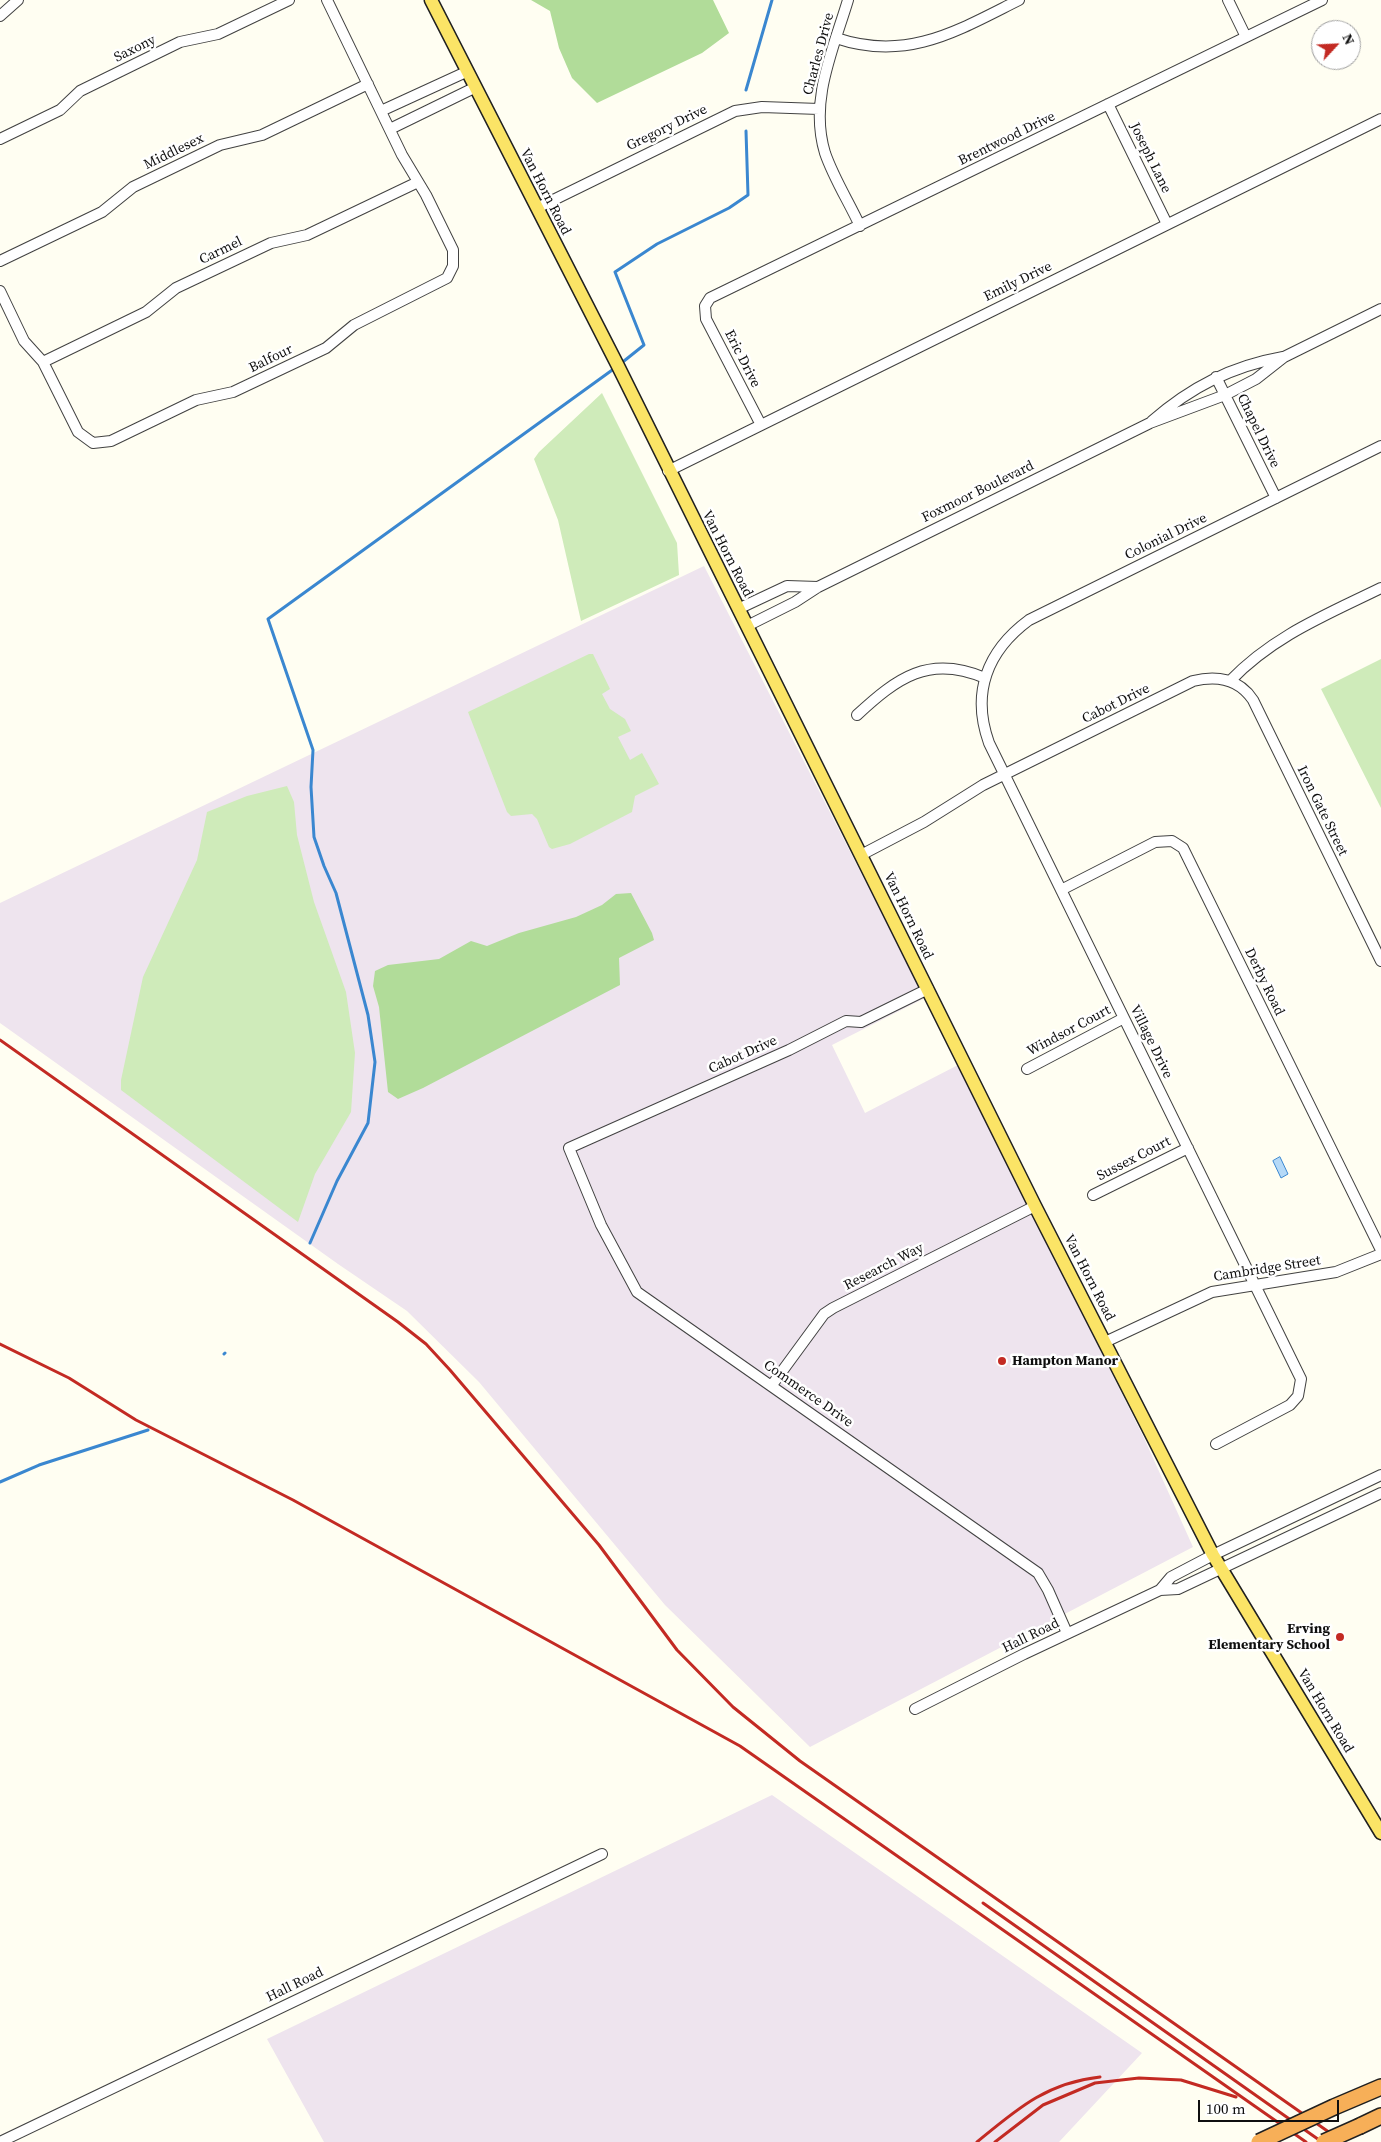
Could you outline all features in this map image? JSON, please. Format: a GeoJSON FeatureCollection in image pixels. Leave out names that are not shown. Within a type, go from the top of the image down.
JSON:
{"type":"FeatureCollection","features":[{"type":"Feature","properties":{"kind":"highway"},"geometry":{"type":"LineString","coordinates":[[1259,2142],[1381,2087]]}},
{"type":"Feature","properties":{"kind":"highway"},"geometry":{"type":"LineString","coordinates":[[1324,2142],[1381,2116]]}},
{"type":"Feature","properties":{"kind":"main road","name":"Van Horn Road"},"geometry":{"type":"LineString","coordinates":[[431,0],[738,609],[1035,1206],[1213,1555],[1381,1833]]}},
{"type":"Feature","properties":{"kind":"street"},"geometry":{"type":"LineString","coordinates":[[0,16],[18,0]]}},
{"type":"Feature","properties":{"kind":"street","name":"Saxony"},"geometry":{"type":"LineString","coordinates":[[0,139],[60,110],[80,91],[180,42],[218,34],[289,0]]}},
{"type":"Feature","properties":{"kind":"street","name":"Balfour"},"geometry":{"type":"LineString","coordinates":[[0,291],[24,341],[43,362],[78,432],[88,441],[101,444],[111,442],[196,400],[233,392],[326,348],[354,325],[446,278],[453,266],[453,250],[390,129],[327,0]]}},
{"type":"Feature","properties":{"kind":"street","name":"Charles Drive"},"geometry":{"type":"LineString","coordinates":[[848,0],[824,79],[819,109],[820,132],[826,155],[860,226]]}},
{"type":"Feature","properties":{"kind":"street"},"geometry":{"type":"LineString","coordinates":[[836,38],[876,47],[912,45],[954,32],[1019,0]]}},
{"type":"Feature","properties":{"kind":"street"},"geometry":{"type":"LineString","coordinates":[[1228,0],[1246,37]]}},
{"type":"Feature","properties":{"kind":"street","name":"Brentwood Drive"},"geometry":{"type":"LineString","coordinates":[[706,303],[715,294],[738,286],[1322,0]]}},
{"type":"Feature","properties":{"kind":"street"},"geometry":{"type":"LineString","coordinates":[[381,111],[466,72]]}},
{"type":"Feature","properties":{"kind":"street","name":"Middlesex"},"geometry":{"type":"LineString","coordinates":[[0,260],[102,212],[126,192],[168,170],[220,146],[262,135],[368,84]]}},
{"type":"Feature","properties":{"kind":"street"},"geometry":{"type":"LineString","coordinates":[[390,129],[474,88]]}},
{"type":"Feature","properties":{"kind":"street","name":"Joseph Lane"},"geometry":{"type":"LineString","coordinates":[[1108,104],[1167,224]]}},
{"type":"Feature","properties":{"kind":"street","name":"Gregory Drive"},"geometry":{"type":"LineString","coordinates":[[537,208],[735,112],[762,107],[819,109]]}},
{"type":"Feature","properties":{"kind":"street","name":"Emily Drive"},"geometry":{"type":"LineString","coordinates":[[668,471],[1381,119]]}},
{"type":"Feature","properties":{"kind":"street","name":"Carmel"},"geometry":{"type":"LineString","coordinates":[[43,362],[146,312],[169,293],[193,280],[271,243],[307,235],[418,182]]}},
{"type":"Feature","properties":{"kind":"street","name":"Eric Drive"},"geometry":{"type":"LineString","coordinates":[[706,303],[704,311],[706,319],[761,426]]}},
{"type":"Feature","properties":{"kind":"street","name":"Foxmoor Boulevard"},"geometry":{"type":"LineString","coordinates":[[746,626],[794,602],[818,587],[1150,423],[1225,395],[1256,379],[1284,357],[1381,309]]}},
{"type":"Feature","properties":{"kind":"street","name":"Foxmoor Boulevard"},"geometry":{"type":"LineString","coordinates":[[1150,423],[1172,403],[1216,377],[1249,363],[1284,357]]}},
{"type":"Feature","properties":{"kind":"street","name":"Chapel Drive"},"geometry":{"type":"LineString","coordinates":[[1216,377],[1276,498]]}},
{"type":"Feature","properties":{"kind":"street","name":"Colonial Drive"},"geometry":{"type":"LineString","coordinates":[[985,678],[1002,645],[1029,620],[1381,446]]}},
{"type":"Feature","properties":{"kind":"street","name":"Foxmoor Boulevard"},"geometry":{"type":"LineString","coordinates":[[738,609],[787,586],[818,587]]}},
{"type":"Feature","properties":{"kind":"street"},"geometry":{"type":"LineString","coordinates":[[1230,681],[1254,657],[1281,638],[1381,588]]}},
{"type":"Feature","properties":{"kind":"street"},"geometry":{"type":"LineString","coordinates":[[856,715],[884,690],[908,675],[922,670],[955,668],[985,678]]}},
{"type":"Feature","properties":{"kind":"street","name":"Village Drive"},"geometry":{"type":"LineString","coordinates":[[985,678],[981,700],[983,723],[988,743],[1301,1379],[1298,1396],[1290,1405],[1216,1444]]}},
{"type":"Feature","properties":{"kind":"street","name":"Cabot Drive"},"geometry":{"type":"LineString","coordinates":[[861,855],[924,822],[968,793],[1004,774],[1194,681],[1212,678],[1230,681]]}},
{"type":"Feature","properties":{"kind":"street","name":"Iron Gate Street"},"geometry":{"type":"LineString","coordinates":[[1230,681],[1245,690],[1253,700],[1381,961]]}},
{"type":"Feature","properties":{"kind":"street","name":"Derby Road"},"geometry":{"type":"LineString","coordinates":[[1061,890],[1155,842],[1172,841],[1183,848],[1381,1250]]}},
{"type":"Feature","properties":{"kind":"street","name":"Cabot Drive"},"geometry":{"type":"LineString","coordinates":[[569,1148],[789,1050],[846,1021],[861,1022],[928,989]]}},
{"type":"Feature","properties":{"kind":"street","name":"Windsor Court"},"geometry":{"type":"LineString","coordinates":[[1027,1069],[1124,1018]]}},
{"type":"Feature","properties":{"kind":"street","name":"Commerce Drive"},"geometry":{"type":"LineString","coordinates":[[569,1148],[602,1225],[637,1292],[1038,1573],[1048,1590],[1067,1633]]}},
{"type":"Feature","properties":{"kind":"street","name":"Sussex Court"},"geometry":{"type":"LineString","coordinates":[[1093,1196],[1188,1148]]}},
{"type":"Feature","properties":{"kind":"street","name":"Research Way"},"geometry":{"type":"LineString","coordinates":[[772,1385],[819,1320],[833,1308],[1035,1206]]}},
{"type":"Feature","properties":{"kind":"street","name":"Cambridge Street"},"geometry":{"type":"LineString","coordinates":[[1105,1342],[1201,1295],[1224,1289],[1336,1272],[1381,1254]]}},
{"type":"Feature","properties":{"kind":"street","name":"Hall Road"},"geometry":{"type":"LineString","coordinates":[[1160,1590],[1171,1578],[1213,1555],[1381,1475]]}},
{"type":"Feature","properties":{"kind":"street","name":"Hall Road"},"geometry":{"type":"LineString","coordinates":[[915,1709],[1067,1633],[1160,1590],[1178,1589],[1381,1493]]}},
{"type":"Feature","properties":{"kind":"street","name":"Hall Road"},"geometry":{"type":"LineString","coordinates":[[0,2142],[602,1854]]}},
{"type":"Feature","properties":{"kind":"shaded area"},"geometry":{"type":"Polygon","coordinates":[[[704,566],[925,998],[832,1045],[865,1113],[958,1065],[1144,1438],[1193,1547],[810,1747],[665,1605],[479,1382],[407,1311],[0,1023],[0,903],[704,566]]]}},
{"type":"Feature","properties":{"kind":"shaded area"},"geometry":{"type":"Polygon","coordinates":[[[772,1795],[1142,2053],[1059,2142],[324,2142],[267,2039],[772,1795]]]}},
{"type":"Feature","properties":{"kind":"green space"},"geometry":{"type":"Polygon","coordinates":[[[531,0],[713,0],[729,33],[702,53],[597,103],[572,78],[559,48],[550,11],[531,0]]]}},
{"type":"Feature","properties":{"kind":"green space"},"geometry":{"type":"Polygon","coordinates":[[[602,393],[677,543],[679,575],[581,621],[558,520],[534,459],[539,452],[602,393]]]}},
{"type":"Feature","properties":{"kind":"green space"},"geometry":{"type":"Polygon","coordinates":[[[589,654],[593,654],[610,689],[602,694],[610,709],[625,719],[631,731],[618,737],[630,760],[642,753],[659,784],[635,796],[632,812],[570,844],[552,849],[549,847],[537,819],[532,814],[511,816],[507,812],[468,712],[589,654]]]}},
{"type":"Feature","properties":{"kind":"green space"},"geometry":{"type":"Polygon","coordinates":[[[1381,659],[1381,808],[1321,689],[1381,659]]]}},
{"type":"Feature","properties":{"kind":"green space"},"geometry":{"type":"Polygon","coordinates":[[[287,786],[294,802],[297,835],[314,902],[346,992],[355,1053],[351,1112],[315,1174],[298,1222],[121,1090],[121,1080],[143,977],[197,860],[207,812],[247,796],[287,786]]]}},
{"type":"Feature","properties":{"kind":"green space"},"geometry":{"type":"Polygon","coordinates":[[[631,893],[654,940],[619,958],[620,985],[423,1088],[398,1099],[388,1092],[379,1007],[373,986],[375,971],[388,965],[439,959],[471,941],[487,946],[519,933],[576,917],[602,905],[616,894],[631,893]]]}},
{"type":"Feature","properties":{"kind":"water"},"geometry":{"type":"Polygon","coordinates":[[[1280,1157],[1288,1174],[1281,1178],[1273,1161],[1280,1157]]]}},
{"type":"Feature","properties":{"kind":"waterway"},"geometry":{"type":"LineString","coordinates":[[746,90],[772,0]]}},
{"type":"Feature","properties":{"kind":"waterway"},"geometry":{"type":"LineString","coordinates":[[624,361],[644,345],[615,272],[657,244],[729,208],[748,195],[746,131]]}},
{"type":"Feature","properties":{"kind":"waterway"},"geometry":{"type":"LineString","coordinates":[[310,1243],[337,1181],[368,1123],[375,1062],[368,1015],[336,893],[314,837],[311,787],[313,750],[268,619],[615,368]]}},
{"type":"Feature","properties":{"kind":"waterway"},"geometry":{"type":"LineString","coordinates":[[0,1482],[39,1465],[148,1430]]}},
{"type":"Feature","properties":{"kind":"railway"},"geometry":{"type":"LineString","coordinates":[[0,1040],[398,1322],[426,1344],[599,1545],[677,1650],[733,1707],[800,1761],[1343,2142]]}},
{"type":"Feature","properties":{"kind":"railway"},"geometry":{"type":"LineString","coordinates":[[0,1344],[69,1378],[136,1420],[293,1500],[740,1746],[1306,2142]]}},
{"type":"Feature","properties":{"kind":"railway"},"geometry":{"type":"LineString","coordinates":[[983,1903],[1322,2142]]}},
{"type":"Feature","properties":{"kind":"railway"},"geometry":{"type":"LineString","coordinates":[[977,2142],[1033,2099],[1064,2085],[1100,2077]]}},
{"type":"Feature","properties":{"kind":"railway"},"geometry":{"type":"LineString","coordinates":[[995,2142],[1043,2105],[1095,2083],[1139,2078],[1181,2080],[1236,2097]]}},
{"type":"Feature","properties":{"kind":"place","name":"Hampton Manor"},"geometry":{"type":"Point","coordinates":[1002,1361]}},
{"type":"Feature","properties":{"kind":"place","name":"Erving Elementary School"},"geometry":{"type":"Point","coordinates":[1340,1637]}}]}
